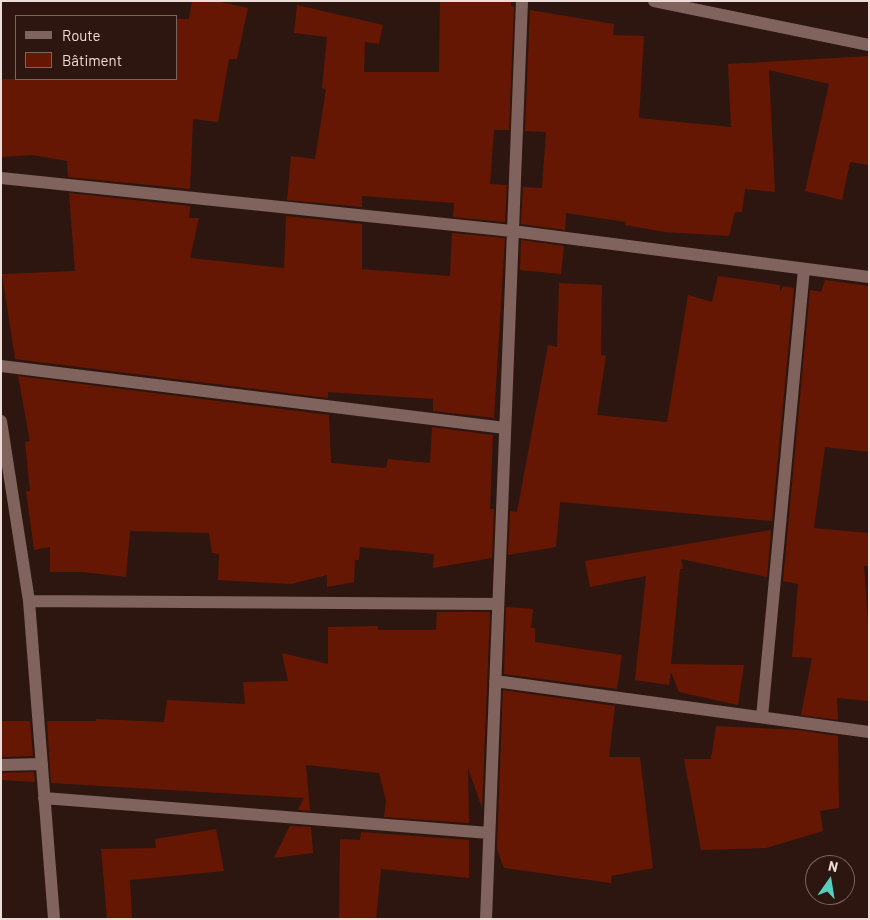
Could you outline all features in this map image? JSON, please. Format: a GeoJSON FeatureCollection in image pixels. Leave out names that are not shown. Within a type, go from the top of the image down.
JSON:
{"type":"FeatureCollection","features":[{"type":"Feature","properties":{"kind":"street"},"geometry":{"type":"LineString","coordinates":[[486,919],[522,1]]}},
{"type":"Feature","properties":{"kind":"street"},"geometry":{"type":"LineString","coordinates":[[654,1],[869,45]]}},
{"type":"Feature","properties":{"kind":"street"},"geometry":{"type":"LineString","coordinates":[[1,178],[512,231],[869,277]]}},
{"type":"Feature","properties":{"kind":"street"},"geometry":{"type":"LineString","coordinates":[[762,717],[804,269]]}},
{"type":"Feature","properties":{"kind":"street"},"geometry":{"type":"LineString","coordinates":[[1,366],[505,428]]}},
{"type":"Feature","properties":{"kind":"street"},"geometry":{"type":"LineString","coordinates":[[1,421],[29,601],[54,919]]}},
{"type":"Feature","properties":{"kind":"street"},"geometry":{"type":"LineString","coordinates":[[29,601],[498,604]]}},
{"type":"Feature","properties":{"kind":"street"},"geometry":{"type":"LineString","coordinates":[[495,682],[869,732]]}},
{"type":"Feature","properties":{"kind":"street"},"geometry":{"type":"LineString","coordinates":[[1,765],[42,764]]}},
{"type":"Feature","properties":{"kind":"street"},"geometry":{"type":"LineString","coordinates":[[44,798],[489,833]]}},
{"type":"Feature","properties":{"kind":"building"},"geometry":{"type":"Polygon","coordinates":[[[192,1],[215,1],[248,8],[237,59],[229,59],[218,122],[193,119],[190,189],[68,177],[67,161],[32,155],[1,157],[1,79],[178,80],[178,19],[189,19],[192,1]]]}},
{"type":"Feature","properties":{"kind":"building"},"geometry":{"type":"Polygon","coordinates":[[[440,1],[511,1],[511,6],[514,7],[509,130],[494,130],[490,184],[507,185],[505,222],[453,217],[454,203],[362,196],[362,207],[287,200],[291,156],[315,159],[326,89],[322,88],[327,37],[294,33],[297,5],[383,25],[379,44],[365,42],[364,72],[439,72],[440,1]]]}},
{"type":"Feature","properties":{"kind":"building"},"geometry":{"type":"Polygon","coordinates":[[[530,10],[614,24],[613,35],[644,36],[639,118],[731,127],[728,64],[869,56],[869,165],[850,162],[842,200],[805,191],[829,84],[769,70],[775,192],[745,189],[742,212],[735,212],[729,236],[665,232],[625,225],[626,222],[566,213],[565,230],[521,224],[523,187],[542,188],[546,132],[525,131],[530,10]]]}},
{"type":"Feature","properties":{"kind":"building"},"geometry":{"type":"Polygon","coordinates":[[[69,193],[190,206],[189,218],[199,218],[190,258],[284,268],[286,216],[362,224],[362,269],[450,276],[452,233],[505,238],[494,418],[433,411],[433,399],[328,392],[328,398],[15,359],[2,274],[75,271],[69,193]]]}},
{"type":"Feature","properties":{"kind":"building"},"geometry":{"type":"Polygon","coordinates":[[[521,240],[564,246],[561,274],[520,270],[521,240]]]}},
{"type":"Feature","properties":{"kind":"building"},"geometry":{"type":"Polygon","coordinates":[[[718,276],[780,285],[780,292],[783,286],[794,288],[772,521],[560,502],[556,547],[508,555],[510,511],[517,512],[548,345],[557,347],[559,283],[602,285],[601,355],[606,356],[597,415],[667,422],[688,295],[712,302],[718,276]]]}},
{"type":"Feature","properties":{"kind":"building"},"geometry":{"type":"Polygon","coordinates":[[[825,280],[869,286],[869,452],[825,447],[814,528],[869,533],[869,566],[864,566],[869,634],[869,701],[837,698],[838,720],[801,715],[812,658],[792,657],[798,584],[783,581],[810,290],[821,292],[825,280]]]}},
{"type":"Feature","properties":{"kind":"building"},"geometry":{"type":"Polygon","coordinates":[[[18,376],[329,415],[331,463],[386,468],[388,459],[430,463],[432,427],[493,435],[490,509],[494,509],[492,558],[433,568],[434,554],[360,547],[359,560],[355,560],[354,582],[327,587],[327,575],[291,584],[218,580],[219,554],[212,553],[209,533],[130,531],[126,577],[83,572],[50,572],[50,547],[34,550],[26,491],[30,491],[25,442],[30,441],[18,376]]]}},
{"type":"Feature","properties":{"kind":"building"},"geometry":{"type":"Polygon","coordinates":[[[771,530],[767,577],[681,559],[683,569],[680,569],[671,664],[744,665],[738,705],[679,692],[671,672],[669,685],[635,680],[646,576],[590,587],[585,561],[771,530]]]}},
{"type":"Feature","properties":{"kind":"building"},"geometry":{"type":"Polygon","coordinates":[[[506,607],[533,609],[531,628],[535,628],[535,642],[622,655],[617,689],[504,674],[506,607]]]}},
{"type":"Feature","properties":{"kind":"building"},"geometry":{"type":"Polygon","coordinates":[[[437,612],[490,612],[482,808],[468,768],[469,823],[384,817],[386,801],[379,773],[306,765],[310,811],[298,810],[304,798],[51,783],[47,721],[96,721],[96,719],[164,722],[167,700],[245,704],[243,682],[288,681],[282,653],[328,664],[328,627],[378,626],[378,630],[436,630],[437,612]]]}},
{"type":"Feature","properties":{"kind":"building"},"geometry":{"type":"Polygon","coordinates":[[[503,690],[615,706],[609,757],[640,757],[653,868],[611,876],[611,883],[504,868],[497,849],[503,690]]]}},
{"type":"Feature","properties":{"kind":"building"},"geometry":{"type":"Polygon","coordinates":[[[1,721],[30,721],[33,756],[1,757],[1,721]]]}},
{"type":"Feature","properties":{"kind":"building"},"geometry":{"type":"Polygon","coordinates":[[[716,726],[798,730],[838,736],[839,808],[820,811],[823,831],[766,848],[701,850],[684,759],[711,759],[716,726]]]}},
{"type":"Feature","properties":{"kind":"building"},"geometry":{"type":"Polygon","coordinates":[[[34,772],[35,782],[1,780],[1,773],[34,772]]]}},
{"type":"Feature","properties":{"kind":"building"},"geometry":{"type":"Polygon","coordinates":[[[290,826],[311,827],[313,853],[274,858],[290,826]]]}},
{"type":"Feature","properties":{"kind":"building"},"geometry":{"type":"Polygon","coordinates":[[[216,829],[224,871],[130,880],[132,919],[107,919],[101,849],[156,848],[155,839],[216,829]]]}},
{"type":"Feature","properties":{"kind":"building"},"geometry":{"type":"Polygon","coordinates":[[[361,832],[469,840],[469,878],[381,869],[376,919],[339,919],[340,839],[360,840],[361,832]]]}}]}
